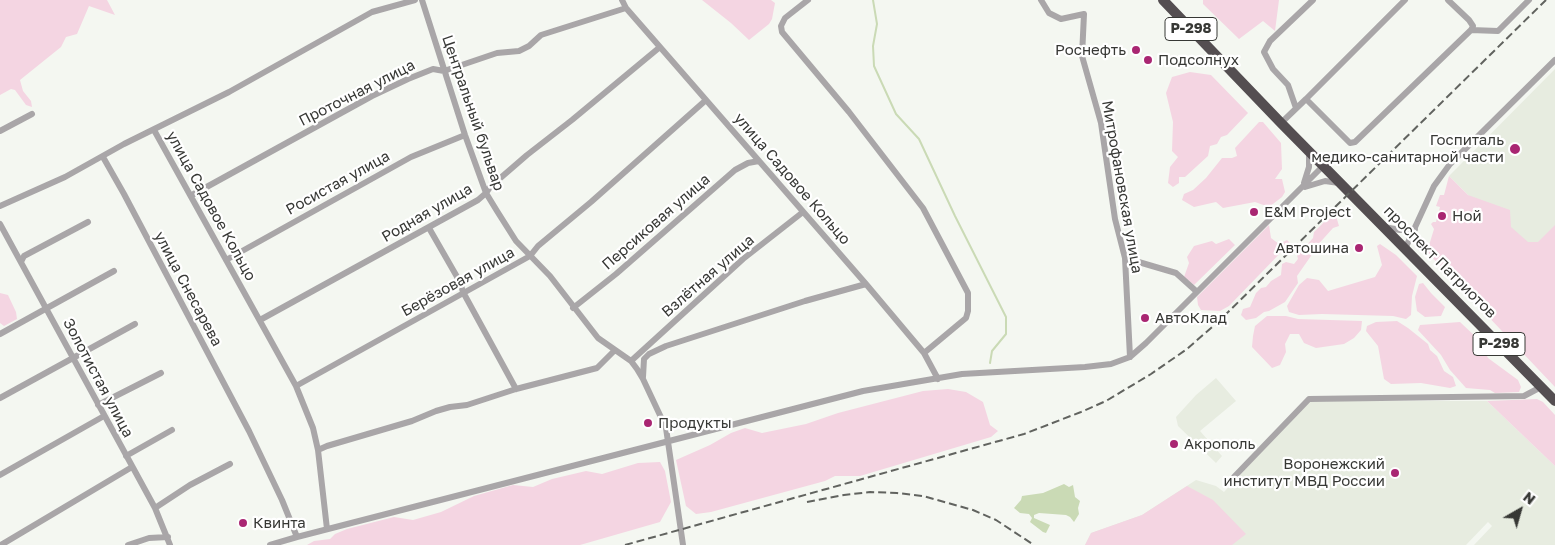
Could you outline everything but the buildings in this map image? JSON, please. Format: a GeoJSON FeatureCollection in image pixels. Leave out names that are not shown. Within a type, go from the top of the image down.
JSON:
{"type":"FeatureCollection","features":[{"type":"Feature","properties":{"kind":"highway","name":"Р-298"},"geometry":{"type":"LineString","coordinates":[[1163,0],[1324,166]]}},
{"type":"Feature","properties":{"kind":"highway","name":"проспект Патриотов"},"geometry":{"type":"LineString","coordinates":[[1324,166],[1555,401]]}},
{"type":"Feature","properties":{"kind":"street","name":"улица Садовое Кольцо"},"geometry":{"type":"LineString","coordinates":[[327,530],[318,450],[313,428],[296,386],[192,195],[154,130],[229,92],[372,12],[415,0]]}},
{"type":"Feature","properties":{"kind":"street","name":"Центральный бульвар"},"geometry":{"type":"LineString","coordinates":[[422,0],[465,135],[486,192],[516,241],[550,276],[598,338],[631,361],[643,379],[666,428],[683,545]]}},
{"type":"Feature","properties":{"kind":"street","name":"улица Садовое Кольцо"},"geometry":{"type":"LineString","coordinates":[[622,0],[626,8],[924,353],[938,379]]}},
{"type":"Feature","properties":{"kind":"street"},"geometry":{"type":"LineString","coordinates":[[808,0],[785,18],[781,26],[782,32],[856,120],[923,208],[968,293],[966,318],[924,353]]}},
{"type":"Feature","properties":{"kind":"street","name":"Митрофановская улица"},"geometry":{"type":"LineString","coordinates":[[1041,0],[1049,13],[1060,19],[1084,14],[1082,56],[1101,123],[1115,219],[1125,258],[1130,357]]}},
{"type":"Feature","properties":{"kind":"street"},"geometry":{"type":"LineString","coordinates":[[1296,108],[1288,85],[1273,69],[1264,52],[1270,41],[1313,0]]}},
{"type":"Feature","properties":{"kind":"street"},"geometry":{"type":"LineString","coordinates":[[1281,123],[1405,0]]}},
{"type":"Feature","properties":{"kind":"street"},"geometry":{"type":"LineString","coordinates":[[1306,99],[1350,142],[1356,142],[1471,30],[1472,26],[1469,20],[1448,0]]}},
{"type":"Feature","properties":{"kind":"street"},"geometry":{"type":"LineString","coordinates":[[1471,30],[1498,31],[1529,0]]}},
{"type":"Feature","properties":{"kind":"street","name":"Проточная улица"},"geometry":{"type":"LineString","coordinates":[[192,195],[408,78],[433,69],[444,70],[496,54],[519,51],[529,46],[541,35],[626,8]]}},
{"type":"Feature","properties":{"kind":"street","name":"Родная улица"},"geometry":{"type":"LineString","coordinates":[[260,320],[478,200],[527,155],[660,47]]}},
{"type":"Feature","properties":{"kind":"street"},"geometry":{"type":"LineString","coordinates":[[1405,249],[1434,186],[1450,164],[1555,60]]}},
{"type":"Feature","properties":{"kind":"street","name":"Берёзовая улица"},"geometry":{"type":"LineString","coordinates":[[296,386],[530,256],[538,246],[598,196],[706,100]]}},
{"type":"Feature","properties":{"kind":"street"},"geometry":{"type":"LineString","coordinates":[[0,131],[32,114]]}},
{"type":"Feature","properties":{"kind":"street"},"geometry":{"type":"LineString","coordinates":[[0,206],[26,196],[154,130]]}},
{"type":"Feature","properties":{"kind":"street","name":"Росистая улица"},"geometry":{"type":"LineString","coordinates":[[226,260],[411,157],[465,135]]}},
{"type":"Feature","properties":{"kind":"street"},"geometry":{"type":"LineString","coordinates":[[1301,188],[1308,173],[1309,150]]}},
{"type":"Feature","properties":{"kind":"street","name":"улица Снесарева"},"geometry":{"type":"LineString","coordinates":[[103,157],[249,431],[282,500],[297,537]]}},
{"type":"Feature","properties":{"kind":"street","name":"Персиковая улица"},"geometry":{"type":"LineString","coordinates":[[573,308],[616,274],[735,170],[748,163],[759,161]]}},
{"type":"Feature","properties":{"kind":"street"},"geometry":{"type":"LineString","coordinates":[[270,545],[863,391],[962,374],[1112,364],[1130,357],[1146,343],[1196,291],[1324,166]]}},
{"type":"Feature","properties":{"kind":"street"},"geometry":{"type":"LineString","coordinates":[[1301,188],[1318,182],[1342,183]]}},
{"type":"Feature","properties":{"kind":"street","name":"Взлётная улица"},"geometry":{"type":"LineString","coordinates":[[631,361],[743,259],[803,212]]}},
{"type":"Feature","properties":{"kind":"street"},"geometry":{"type":"LineString","coordinates":[[21,262],[24,256],[88,222]]}},
{"type":"Feature","properties":{"kind":"street","name":"Золотистая улица"},"geometry":{"type":"LineString","coordinates":[[0,224],[155,508],[170,545]]}},
{"type":"Feature","properties":{"kind":"street"},"geometry":{"type":"LineString","coordinates":[[1384,227],[1400,230],[1415,229]]}},
{"type":"Feature","properties":{"kind":"street"},"geometry":{"type":"LineString","coordinates":[[429,228],[460,282],[463,292],[516,389]]}},
{"type":"Feature","properties":{"kind":"street"},"geometry":{"type":"LineString","coordinates":[[1125,258],[1176,273],[1196,291]]}},
{"type":"Feature","properties":{"kind":"street"},"geometry":{"type":"LineString","coordinates":[[0,334],[114,271]]}},
{"type":"Feature","properties":{"kind":"street"},"geometry":{"type":"LineString","coordinates":[[643,379],[644,359],[649,354],[666,346],[806,301],[866,284]]}},
{"type":"Feature","properties":{"kind":"street"},"geometry":{"type":"LineString","coordinates":[[0,398],[134,324]]}},
{"type":"Feature","properties":{"kind":"street"},"geometry":{"type":"LineString","coordinates":[[318,450],[412,421],[436,410],[466,406],[516,389],[597,368],[615,350]]}},
{"type":"Feature","properties":{"kind":"street"},"geometry":{"type":"LineString","coordinates":[[98,405],[161,373]]}},
{"type":"Feature","properties":{"kind":"street"},"geometry":{"type":"LineString","coordinates":[[1232,479],[1308,399],[1524,396],[1541,387]]}},
{"type":"Feature","properties":{"kind":"street"},"geometry":{"type":"LineString","coordinates":[[0,475],[104,416]]}},
{"type":"Feature","properties":{"kind":"street"},"geometry":{"type":"LineString","coordinates":[[126,456],[172,430]]}},
{"type":"Feature","properties":{"kind":"street"},"geometry":{"type":"LineString","coordinates":[[155,508],[190,485],[230,464]]}},
{"type":"Feature","properties":{"kind":"street"},"geometry":{"type":"LineString","coordinates":[[0,545],[132,466]]}},
{"type":"Feature","properties":{"kind":"street"},"geometry":{"type":"LineString","coordinates":[[128,545],[149,538],[168,537]]}},
{"type":"Feature","properties":{"kind":"shaded area"},"geometry":{"type":"Polygon","coordinates":[[[0,0],[107,0],[115,15],[89,6],[77,34],[66,37],[61,47],[20,80],[23,91],[31,101],[32,107],[26,105],[15,90],[11,89],[0,95],[0,0]]]}},
{"type":"Feature","properties":{"kind":"shaded area"},"geometry":{"type":"Polygon","coordinates":[[[702,0],[771,0],[775,3],[772,19],[769,24],[749,40],[702,0]]]}},
{"type":"Feature","properties":{"kind":"shaded area"},"geometry":{"type":"Polygon","coordinates":[[[1203,0],[1279,0],[1275,31],[1263,21],[1239,39],[1203,4],[1203,0]]]}},
{"type":"Feature","properties":{"kind":"shaded area","name":"Госпиталь медико-санитарной части"},"geometry":{"type":"Polygon","coordinates":[[[1555,69],[1555,271],[1550,276],[1449,176],[1555,69]]]}},
{"type":"Feature","properties":{"kind":"shaded area"},"geometry":{"type":"Polygon","coordinates":[[[1190,72],[1211,75],[1248,113],[1227,135],[1221,137],[1217,144],[1210,146],[1208,156],[1185,177],[1179,177],[1179,183],[1173,187],[1168,183],[1170,167],[1178,157],[1172,151],[1173,122],[1166,93],[1172,77],[1190,72]]]}},
{"type":"Feature","properties":{"kind":"shaded area"},"geometry":{"type":"Polygon","coordinates":[[[1259,122],[1263,122],[1281,143],[1282,169],[1275,179],[1282,179],[1285,192],[1282,197],[1269,207],[1255,202],[1223,208],[1216,202],[1194,207],[1182,200],[1184,194],[1193,190],[1206,178],[1222,158],[1237,156],[1235,148],[1259,122]]]}},
{"type":"Feature","properties":{"kind":"shaded area"},"geometry":{"type":"Polygon","coordinates":[[[1449,176],[1468,195],[1510,210],[1511,227],[1528,242],[1538,242],[1555,225],[1555,387],[1427,252],[1434,229],[1431,224],[1436,222],[1440,207],[1436,206],[1440,195],[1444,195],[1449,176]]]}},
{"type":"Feature","properties":{"kind":"shaded area"},"geometry":{"type":"Polygon","coordinates":[[[1336,216],[1339,226],[1333,228],[1315,248],[1297,276],[1298,283],[1285,302],[1256,318],[1246,320],[1241,315],[1243,309],[1250,307],[1256,293],[1281,275],[1282,264],[1286,262],[1294,264],[1298,259],[1296,251],[1304,248],[1313,238],[1314,232],[1325,221],[1336,216]]]}},
{"type":"Feature","properties":{"kind":"shaded area"},"geometry":{"type":"Polygon","coordinates":[[[1269,225],[1271,238],[1279,244],[1287,240],[1290,243],[1229,306],[1220,311],[1201,310],[1197,297],[1269,225]]]}},
{"type":"Feature","properties":{"kind":"shaded area"},"geometry":{"type":"Polygon","coordinates":[[[1229,239],[1235,245],[1194,285],[1184,277],[1189,263],[1187,257],[1194,246],[1212,241],[1216,244],[1229,239]]]}},
{"type":"Feature","properties":{"kind":"shaded area"},"geometry":{"type":"Polygon","coordinates":[[[1380,244],[1396,255],[1417,276],[1412,296],[1411,315],[1406,319],[1393,316],[1299,315],[1289,312],[1287,306],[1299,285],[1307,278],[1319,280],[1328,291],[1375,277],[1382,265],[1377,246],[1380,244]]]}},
{"type":"Feature","properties":{"kind":"shaded area"},"geometry":{"type":"Polygon","coordinates":[[[1423,283],[1445,307],[1441,316],[1425,317],[1417,311],[1415,297],[1419,284],[1423,283]]]}},
{"type":"Feature","properties":{"kind":"shaded area"},"geometry":{"type":"Polygon","coordinates":[[[0,293],[8,295],[16,312],[17,319],[4,326],[0,323],[0,293]]]}},
{"type":"Feature","properties":{"kind":"shaded area"},"geometry":{"type":"Polygon","coordinates":[[[1267,316],[1362,321],[1361,330],[1354,338],[1344,344],[1316,348],[1304,343],[1299,334],[1290,334],[1285,344],[1286,352],[1280,365],[1272,368],[1252,347],[1255,326],[1267,316]]]}},
{"type":"Feature","properties":{"kind":"shaded area"},"geometry":{"type":"Polygon","coordinates":[[[1397,321],[1428,344],[1430,350],[1437,356],[1444,371],[1453,377],[1456,386],[1450,388],[1421,383],[1391,384],[1384,379],[1378,346],[1366,331],[1367,326],[1376,322],[1397,321]]]}},
{"type":"Feature","properties":{"kind":"shaded area"},"geometry":{"type":"Polygon","coordinates":[[[1460,322],[1477,338],[1488,358],[1518,380],[1521,387],[1519,392],[1495,393],[1490,390],[1466,388],[1450,370],[1441,355],[1418,330],[1420,325],[1460,322]]]}},
{"type":"Feature","properties":{"kind":"shaded area"},"geometry":{"type":"Polygon","coordinates":[[[1216,378],[1236,401],[1200,431],[1222,456],[1216,463],[1178,426],[1176,417],[1196,395],[1216,378]]]}},
{"type":"Feature","properties":{"kind":"shaded area"},"geometry":{"type":"Polygon","coordinates":[[[948,389],[966,392],[983,402],[990,425],[998,431],[991,437],[860,476],[835,476],[825,481],[711,512],[696,514],[686,506],[676,460],[710,445],[731,433],[745,428],[762,433],[806,424],[838,413],[923,391],[948,389]]]}},
{"type":"Feature","properties":{"kind":"shaded area"},"geometry":{"type":"Polygon","coordinates":[[[1537,399],[1543,402],[1555,415],[1555,466],[1487,401],[1537,399]]]}},
{"type":"Feature","properties":{"kind":"shaded area","name":"Воронежский институт МВД России"},"geometry":{"type":"Polygon","coordinates":[[[1309,401],[1487,401],[1555,466],[1555,545],[1474,545],[1492,526],[1488,522],[1466,545],[1085,545],[1091,533],[1142,515],[1196,480],[1216,486],[1224,492],[1309,401]]]}},
{"type":"Feature","properties":{"kind":"shaded area"},"geometry":{"type":"Polygon","coordinates":[[[660,462],[665,471],[671,502],[660,522],[580,545],[307,545],[314,541],[330,539],[335,534],[347,529],[394,517],[413,520],[441,512],[474,496],[513,485],[533,487],[552,479],[586,471],[602,474],[638,463],[660,462]]]}},
{"type":"Feature","properties":{"kind":"shaded area"},"geometry":{"type":"Polygon","coordinates":[[[1064,484],[1069,487],[1073,485],[1075,497],[1080,501],[1079,514],[1074,522],[1066,515],[1039,513],[1034,515],[1034,518],[1050,525],[1046,533],[1030,522],[1032,518],[1029,514],[1020,513],[1014,508],[1022,496],[1043,493],[1064,484]]]}},
{"type":"Feature","properties":{"kind":"shaded area"},"geometry":{"type":"Polygon","coordinates":[[[1187,486],[1213,500],[1246,534],[1232,545],[1085,545],[1091,533],[1142,515],[1187,486]]]}},
{"type":"Feature","properties":{"kind":"waterway"},"geometry":{"type":"LineString","coordinates":[[873,0],[877,24],[873,46],[874,66],[896,114],[919,139],[1006,317],[1006,334],[992,351],[990,363]]}},
{"type":"Feature","properties":{"kind":"railway"},"geometry":{"type":"LineString","coordinates":[[625,545],[1024,434],[1106,401],[1151,374],[1187,349],[1220,320],[1546,0]]}},
{"type":"Feature","properties":{"kind":"railway"},"geometry":{"type":"LineString","coordinates":[[807,502],[870,492],[923,496],[973,510],[996,520],[1034,545]]}},
{"type":"Feature","properties":{"kind":"place","name":"Роснефть"},"geometry":{"type":"Point","coordinates":[1136,50]}},
{"type":"Feature","properties":{"kind":"place","name":"Подсолнух"},"geometry":{"type":"Point","coordinates":[1148,60]}},
{"type":"Feature","properties":{"kind":"place","name":"Госпиталь медико-санитарной части"},"geometry":{"type":"Point","coordinates":[1515,149]}},
{"type":"Feature","properties":{"kind":"place","name":"E&M Project"},"geometry":{"type":"Point","coordinates":[1254,212]}},
{"type":"Feature","properties":{"kind":"place","name":"Ной"},"geometry":{"type":"Point","coordinates":[1442,216]}},
{"type":"Feature","properties":{"kind":"place","name":"Автошина"},"geometry":{"type":"Point","coordinates":[1359,248]}},
{"type":"Feature","properties":{"kind":"place","name":"АвтоКлад"},"geometry":{"type":"Point","coordinates":[1145,318]}},
{"type":"Feature","properties":{"kind":"place","name":"Продукты"},"geometry":{"type":"Point","coordinates":[648,423]}},
{"type":"Feature","properties":{"kind":"place","name":"Акрополь"},"geometry":{"type":"Point","coordinates":[1174,444]}},
{"type":"Feature","properties":{"kind":"place","name":"Воронежский институт МВД России"},"geometry":{"type":"Point","coordinates":[1395,473]}},
{"type":"Feature","properties":{"kind":"place","name":"Квинта"},"geometry":{"type":"Point","coordinates":[243,523]}}]}
